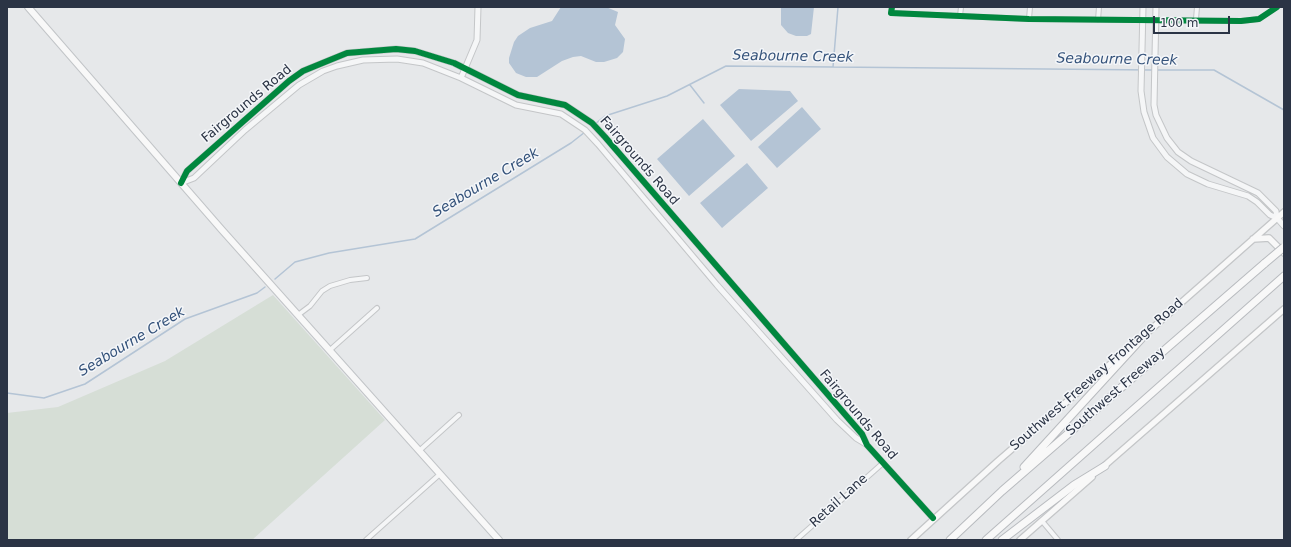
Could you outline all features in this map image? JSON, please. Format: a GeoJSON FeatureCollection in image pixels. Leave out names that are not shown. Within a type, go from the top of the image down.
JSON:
{"type":"FeatureCollection","features":[{"type":"Feature","properties":{"kind":"highway","name":"Southwest Freeway"},"geometry":{"type":"LineString","coordinates":[[950,540],[1002,491],[1284,246]]}},
{"type":"Feature","properties":{"kind":"highway","name":"Southwest Freeway"},"geometry":{"type":"LineString","coordinates":[[986,540],[1282,278]]}},
{"type":"Feature","properties":{"kind":"highway"},"geometry":{"type":"LineString","coordinates":[[1002,491],[1143,336]]}},
{"type":"Feature","properties":{"kind":"highway"},"geometry":{"type":"LineString","coordinates":[[1002,540],[1074,485],[1105,466]]}},
{"type":"Feature","properties":{"kind":"main road"},"geometry":{"type":"LineString","coordinates":[[28,7],[181,183],[499,540]]}},
{"type":"Feature","properties":{"kind":"main road","name":"Southwest Freeway Frontage Road"},"geometry":{"type":"LineString","coordinates":[[911,540],[933,518],[1284,212]]}},
{"type":"Feature","properties":{"kind":"main road"},"geometry":{"type":"LineString","coordinates":[[1253,239],[1269,238],[1284,252]]}},
{"type":"Feature","properties":{"kind":"main road"},"geometry":{"type":"LineString","coordinates":[[1020,540],[1284,309]]}},
{"type":"Feature","properties":{"kind":"street"},"geometry":{"type":"LineString","coordinates":[[461,78],[477,40],[478,7]]}},
{"type":"Feature","properties":{"kind":"street"},"geometry":{"type":"LineString","coordinates":[[892,7],[891,13],[1029,19],[1241,21],[1259,19],[1277,7]]}},
{"type":"Feature","properties":{"kind":"street"},"geometry":{"type":"LineString","coordinates":[[960,16],[961,7]]}},
{"type":"Feature","properties":{"kind":"street"},"geometry":{"type":"LineString","coordinates":[[1029,19],[1030,7]]}},
{"type":"Feature","properties":{"kind":"street"},"geometry":{"type":"LineString","coordinates":[[1098,20],[1099,7]]}},
{"type":"Feature","properties":{"kind":"street"},"geometry":{"type":"LineString","coordinates":[[1143,7],[1141,91],[1144,112],[1149,129],[1167,157],[1194,178],[1248,196],[1257,202],[1270,215],[1277,218],[1284,226]]}},
{"type":"Feature","properties":{"kind":"street"},"geometry":{"type":"LineString","coordinates":[[1156,7],[1154,86],[1156,115],[1167,138],[1178,152],[1191,161],[1258,193],[1276,211],[1277,218]]}},
{"type":"Feature","properties":{"kind":"street"},"geometry":{"type":"LineString","coordinates":[[1196,7],[1196,20]]}},
{"type":"Feature","properties":{"kind":"street","name":"Fairgrounds Road"},"geometry":{"type":"LineString","coordinates":[[181,183],[187,171],[289,81],[303,71],[347,53],[396,49],[415,52],[454,63],[518,95],[565,105],[579,113],[605,137],[857,428],[867,445],[933,518]]}},
{"type":"Feature","properties":{"kind":"street","name":"Fairgrounds Road"},"geometry":{"type":"LineString","coordinates":[[181,183],[194,178],[270,108],[299,85],[323,71],[363,60],[397,59],[424,63],[461,78],[516,104],[562,114],[573,121],[598,144],[717,285],[837,420],[856,438],[867,445]]}},
{"type":"Feature","properties":{"kind":"street"},"geometry":{"type":"LineString","coordinates":[[298,315],[310,306],[322,291],[330,286],[350,280],[367,278]]}},
{"type":"Feature","properties":{"kind":"street"},"geometry":{"type":"LineString","coordinates":[[330,350],[378,308]]}},
{"type":"Feature","properties":{"kind":"street"},"geometry":{"type":"LineString","coordinates":[[419,450],[459,415]]}},
{"type":"Feature","properties":{"kind":"street","name":"Retail Lane"},"geometry":{"type":"LineString","coordinates":[[796,540],[883,463]]}},
{"type":"Feature","properties":{"kind":"street"},"geometry":{"type":"LineString","coordinates":[[366,540],[440,474]]}},
{"type":"Feature","properties":{"kind":"street"},"geometry":{"type":"LineString","coordinates":[[1042,520],[1058,540]]}},
{"type":"Feature","properties":{"kind":"shaded area"},"geometry":{"type":"Polygon","coordinates":[[[273,295],[385,420],[252,540],[7,540],[7,413],[58,407],[165,361],[273,295]]]}},
{"type":"Feature","properties":{"kind":"water"},"geometry":{"type":"Polygon","coordinates":[[[561,7],[606,7],[618,12],[615,25],[625,39],[623,52],[617,58],[604,62],[596,62],[581,56],[573,57],[562,61],[537,77],[526,77],[516,73],[509,63],[509,58],[514,42],[518,36],[530,28],[552,21],[561,7]]]}},
{"type":"Feature","properties":{"kind":"water"},"geometry":{"type":"Polygon","coordinates":[[[781,7],[814,7],[811,34],[807,36],[796,36],[788,33],[781,25],[781,7]]]}},
{"type":"Feature","properties":{"kind":"water"},"geometry":{"type":"Polygon","coordinates":[[[739,89],[790,91],[798,101],[751,141],[720,105],[739,89]]]}},
{"type":"Feature","properties":{"kind":"water"},"geometry":{"type":"Polygon","coordinates":[[[802,107],[821,129],[777,168],[758,147],[802,107]]]}},
{"type":"Feature","properties":{"kind":"water"},"geometry":{"type":"Polygon","coordinates":[[[703,119],[735,156],[689,196],[657,159],[703,119]]]}},
{"type":"Feature","properties":{"kind":"water"},"geometry":{"type":"Polygon","coordinates":[[[747,163],[768,188],[722,228],[700,203],[747,163]]]}},
{"type":"Feature","properties":{"kind":"waterway"},"geometry":{"type":"LineString","coordinates":[[833,67],[838,7]]}},
{"type":"Feature","properties":{"kind":"waterway","name":"Seabourne Creek"},"geometry":{"type":"LineString","coordinates":[[595,124],[605,116],[667,96],[726,66],[1153,70]]}},
{"type":"Feature","properties":{"kind":"waterway","name":"Seabourne Creek"},"geometry":{"type":"LineString","coordinates":[[1156,70],[1214,70],[1284,110]]}},
{"type":"Feature","properties":{"kind":"waterway"},"geometry":{"type":"LineString","coordinates":[[690,85],[704,103]]}},
{"type":"Feature","properties":{"kind":"waterway","name":"Seabourne Creek"},"geometry":{"type":"LineString","coordinates":[[275,279],[295,262],[329,253],[415,239],[571,143],[585,132]]}},
{"type":"Feature","properties":{"kind":"waterway","name":"Seabourne Creek"},"geometry":{"type":"LineString","coordinates":[[7,393],[44,398],[85,384],[185,319],[257,293],[265,287]]}},
{"type":"Feature","properties":{"kind":"cycle path"},"geometry":{"type":"LineString","coordinates":[[892,7],[891,13],[1029,19],[1241,21],[1259,19],[1277,7]]}},
{"type":"Feature","properties":{"kind":"cycle path"},"geometry":{"type":"LineString","coordinates":[[181,183],[187,171],[289,81],[303,71],[347,53],[396,49],[415,51],[454,63],[518,95],[565,105],[592,123],[605,137],[862,434],[867,445],[933,518]]}}]}
